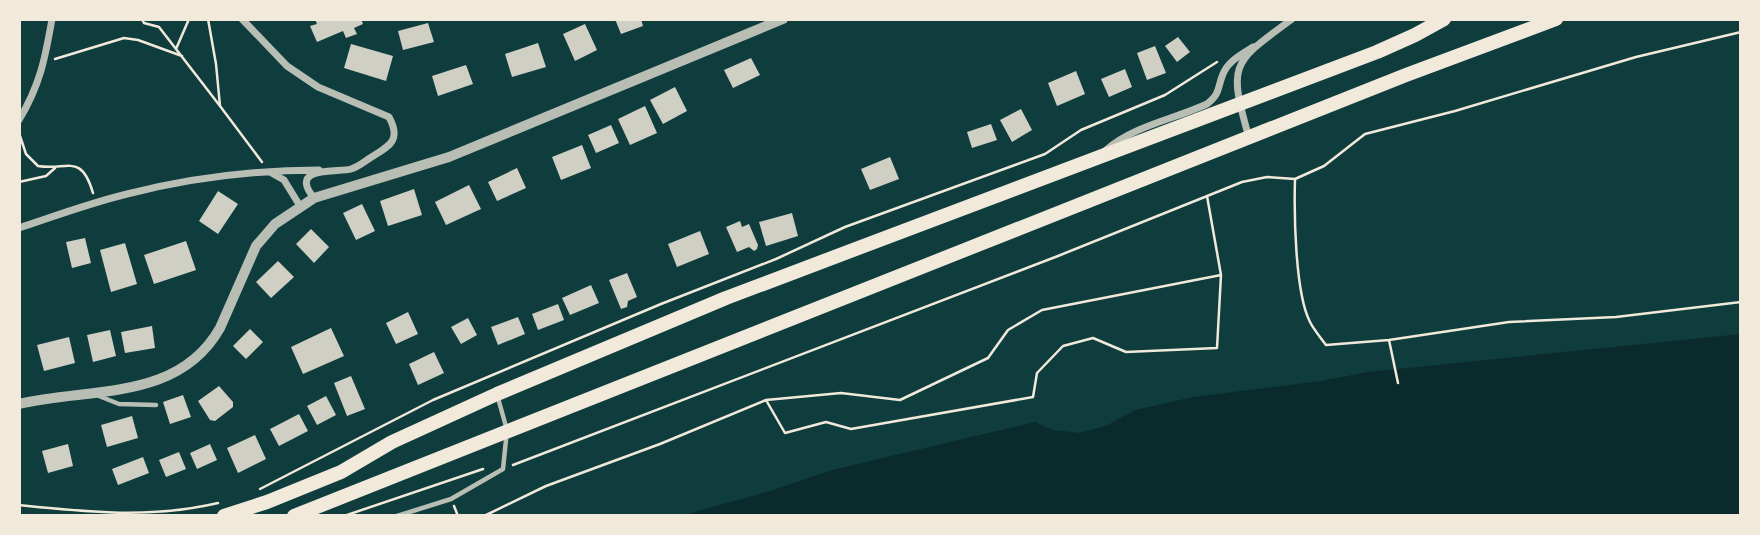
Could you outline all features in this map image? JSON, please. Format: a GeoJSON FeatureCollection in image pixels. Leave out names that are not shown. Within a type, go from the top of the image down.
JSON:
{"type":"FeatureCollection","features":[{"type":"Feature","properties":{"kind":"highway"},"geometry":{"type":"LineString","coordinates":[[224,509],[267,502],[341,471],[392,442],[497,394],[726,298],[1377,52],[1444,19]]}},
{"type":"Feature","properties":{"kind":"highway"},"geometry":{"type":"LineString","coordinates":[[294,516],[1406,75],[1556,19]]}},
{"type":"Feature","properties":{"kind":"street"},"geometry":{"type":"LineString","coordinates":[[19,120],[35,93],[52,19]]}},
{"type":"Feature","properties":{"kind":"street"},"geometry":{"type":"LineString","coordinates":[[19,228],[128,193],[182,183],[289,170],[353,169],[390,146],[395,136],[394,125],[389,117],[318,87],[287,65],[242,19]]}},
{"type":"Feature","properties":{"kind":"street"},"geometry":{"type":"LineString","coordinates":[[19,404],[144,385],[194,361],[214,340],[256,246],[275,224],[314,198],[449,157],[783,19]]}},
{"type":"Feature","properties":{"kind":"street"},"geometry":{"type":"LineString","coordinates":[[1095,159],[1114,142],[1207,104],[1216,97],[1223,74],[1232,61],[1293,19]]}},
{"type":"Feature","properties":{"kind":"street"},"geometry":{"type":"LineString","coordinates":[[1249,138],[1236,77],[1240,64],[1253,47]]}},
{"type":"Feature","properties":{"kind":"street"},"geometry":{"type":"LineString","coordinates":[[314,198],[309,192],[308,183],[311,176],[320,170]]}},
{"type":"Feature","properties":{"kind":"street"},"geometry":{"type":"LineString","coordinates":[[270,172],[284,180],[300,206]]}},
{"type":"Feature","properties":{"kind":"lane"},"geometry":{"type":"LineString","coordinates":[[93,394],[119,404],[156,405]]}},
{"type":"Feature","properties":{"kind":"lane"},"geometry":{"type":"LineString","coordinates":[[397,516],[452,499],[503,469],[507,430],[497,394]]}},
{"type":"Feature","properties":{"kind":"path"},"geometry":{"type":"LineString","coordinates":[[142,19],[144,23],[159,27],[270,172]]}},
{"type":"Feature","properties":{"kind":"path"},"geometry":{"type":"LineString","coordinates":[[159,19],[159,27]]}},
{"type":"Feature","properties":{"kind":"path"},"geometry":{"type":"LineString","coordinates":[[176,49],[189,19]]}},
{"type":"Feature","properties":{"kind":"path"},"geometry":{"type":"LineString","coordinates":[[208,19],[220,106]]}},
{"type":"Feature","properties":{"kind":"path"},"geometry":{"type":"LineString","coordinates":[[344,516],[495,466],[503,469],[1022,270],[1242,182],[1267,177],[1294,179],[1324,166],[1365,134],[1455,111],[1636,57],[1741,32]]}},
{"type":"Feature","properties":{"kind":"path"},"geometry":{"type":"LineString","coordinates":[[44,62],[124,38],[138,40],[182,56]]}},
{"type":"Feature","properties":{"kind":"path"},"geometry":{"type":"LineString","coordinates":[[256,490],[433,400],[660,304],[776,259],[845,227],[1045,154],[1081,130],[1165,96],[1224,57]]}},
{"type":"Feature","properties":{"kind":"path"},"geometry":{"type":"LineString","coordinates":[[19,133],[22,147],[30,160],[38,166],[77,166],[88,179],[96,202]]}},
{"type":"Feature","properties":{"kind":"path"},"geometry":{"type":"LineString","coordinates":[[19,182],[46,176],[55,168]]}},
{"type":"Feature","properties":{"kind":"path"},"geometry":{"type":"LineString","coordinates":[[1294,179],[1294,223],[1300,283],[1309,321],[1326,345],[1389,340],[1509,322],[1616,317],[1741,302]]}},
{"type":"Feature","properties":{"kind":"path"},"geometry":{"type":"LineString","coordinates":[[766,400],[785,433],[826,422],[851,429],[1034,397],[1037,373],[1063,346],[1093,338],[1126,352],[1217,348],[1221,275],[1207,196]]}},
{"type":"Feature","properties":{"kind":"path"},"geometry":{"type":"LineString","coordinates":[[484,516],[546,486],[660,444],[766,400],[841,393],[900,400],[988,358],[1008,330],[1042,310],[1221,275]]}},
{"type":"Feature","properties":{"kind":"path"},"geometry":{"type":"LineString","coordinates":[[1389,340],[1398,383]]}},
{"type":"Feature","properties":{"kind":"path"},"geometry":{"type":"LineString","coordinates":[[19,505],[105,514],[224,509]]}},
{"type":"Feature","properties":{"kind":"water"},"geometry":{"type":"Polygon","coordinates":[[[1741,334],[1741,516],[680,516],[767,492],[832,470],[1035,422],[1053,430],[1080,433],[1108,425],[1135,410],[1193,397],[1321,381],[1368,372],[1741,334]]]}},
{"type":"Feature","properties":{"kind":"building"},"geometry":{"type":"Polygon","coordinates":[[[315,19],[361,19],[363,24],[354,28],[357,34],[346,38],[343,31],[317,42],[310,26],[317,24],[315,19]]]}},
{"type":"Feature","properties":{"kind":"building"},"geometry":{"type":"Polygon","coordinates":[[[615,19],[641,19],[643,26],[621,34],[615,19]]]}},
{"type":"Feature","properties":{"kind":"building"},"geometry":{"type":"Polygon","coordinates":[[[428,23],[434,42],[403,50],[398,31],[428,23]]]}},
{"type":"Feature","properties":{"kind":"building"},"geometry":{"type":"Polygon","coordinates":[[[585,24],[597,50],[575,61],[563,34],[585,24]]]}},
{"type":"Feature","properties":{"kind":"building"},"geometry":{"type":"Polygon","coordinates":[[[1178,37],[1190,52],[1177,62],[1165,46],[1178,37]]]}},
{"type":"Feature","properties":{"kind":"building"},"geometry":{"type":"Polygon","coordinates":[[[538,43],[546,67],[512,77],[505,54],[538,43]]]}},
{"type":"Feature","properties":{"kind":"building"},"geometry":{"type":"Polygon","coordinates":[[[351,44],[393,56],[386,81],[344,68],[351,44]]]}},
{"type":"Feature","properties":{"kind":"building"},"geometry":{"type":"Polygon","coordinates":[[[1155,46],[1166,73],[1147,80],[1137,53],[1155,46]]]}},
{"type":"Feature","properties":{"kind":"building"},"geometry":{"type":"Polygon","coordinates":[[[751,58],[760,75],[733,88],[724,70],[751,58]]]}},
{"type":"Feature","properties":{"kind":"building"},"geometry":{"type":"Polygon","coordinates":[[[466,65],[473,84],[438,96],[432,76],[466,65]]]}},
{"type":"Feature","properties":{"kind":"building"},"geometry":{"type":"Polygon","coordinates":[[[1125,69],[1132,87],[1109,97],[1101,79],[1125,69]]]}},
{"type":"Feature","properties":{"kind":"building"},"geometry":{"type":"Polygon","coordinates":[[[1076,71],[1085,94],[1057,106],[1048,83],[1076,71]]]}},
{"type":"Feature","properties":{"kind":"building"},"geometry":{"type":"Polygon","coordinates":[[[675,87],[687,111],[663,124],[650,100],[675,87]]]}},
{"type":"Feature","properties":{"kind":"building"},"geometry":{"type":"Polygon","coordinates":[[[645,106],[657,133],[630,145],[618,119],[645,106]]]}},
{"type":"Feature","properties":{"kind":"building"},"geometry":{"type":"Polygon","coordinates":[[[1021,109],[1032,130],[1012,142],[1000,120],[1021,109]]]}},
{"type":"Feature","properties":{"kind":"building"},"geometry":{"type":"Polygon","coordinates":[[[991,124],[997,140],[972,148],[967,132],[991,124]]]}},
{"type":"Feature","properties":{"kind":"building"},"geometry":{"type":"Polygon","coordinates":[[[611,125],[619,143],[596,153],[588,135],[611,125]]]}},
{"type":"Feature","properties":{"kind":"building"},"geometry":{"type":"Polygon","coordinates":[[[582,145],[591,168],[561,180],[552,157],[582,145]]]}},
{"type":"Feature","properties":{"kind":"building"},"geometry":{"type":"Polygon","coordinates":[[[890,157],[899,179],[870,190],[861,169],[890,157]]]}},
{"type":"Feature","properties":{"kind":"building"},"geometry":{"type":"Polygon","coordinates":[[[517,168],[526,188],[497,201],[488,182],[517,168]]]}},
{"type":"Feature","properties":{"kind":"building"},"geometry":{"type":"Polygon","coordinates":[[[469,185],[481,209],[446,225],[435,202],[469,185]]]}},
{"type":"Feature","properties":{"kind":"building"},"geometry":{"type":"Polygon","coordinates":[[[414,189],[422,215],[388,226],[380,201],[414,189]]]}},
{"type":"Feature","properties":{"kind":"building"},"geometry":{"type":"Polygon","coordinates":[[[218,191],[238,204],[218,234],[199,221],[218,191]]]}},
{"type":"Feature","properties":{"kind":"building"},"geometry":{"type":"Polygon","coordinates":[[[362,204],[375,231],[356,240],[343,213],[362,204]]]}},
{"type":"Feature","properties":{"kind":"building"},"geometry":{"type":"Polygon","coordinates":[[[792,213],[798,236],[766,246],[759,222],[792,213]]]}},
{"type":"Feature","properties":{"kind":"building"},"geometry":{"type":"Polygon","coordinates":[[[740,221],[742,227],[749,224],[758,245],[754,251],[749,247],[737,252],[726,227],[740,221]]]}},
{"type":"Feature","properties":{"kind":"building"},"geometry":{"type":"Polygon","coordinates":[[[311,229],[329,247],[314,263],[296,244],[311,229]]]}},
{"type":"Feature","properties":{"kind":"building"},"geometry":{"type":"Polygon","coordinates":[[[700,231],[709,254],[677,267],[668,244],[700,231]]]}},
{"type":"Feature","properties":{"kind":"building"},"geometry":{"type":"Polygon","coordinates":[[[85,238],[91,263],[72,268],[66,242],[85,238]]]}},
{"type":"Feature","properties":{"kind":"building"},"geometry":{"type":"Polygon","coordinates":[[[186,241],[196,270],[154,284],[144,255],[186,241]]]}},
{"type":"Feature","properties":{"kind":"building"},"geometry":{"type":"Polygon","coordinates":[[[125,243],[137,284],[111,292],[100,250],[125,243]]]}},
{"type":"Feature","properties":{"kind":"building"},"geometry":{"type":"Polygon","coordinates":[[[278,261],[294,277],[271,298],[256,282],[278,261]]]}},
{"type":"Feature","properties":{"kind":"building"},"geometry":{"type":"Polygon","coordinates":[[[627,273],[637,297],[628,301],[627,307],[621,309],[609,280],[627,273]]]}},
{"type":"Feature","properties":{"kind":"building"},"geometry":{"type":"Polygon","coordinates":[[[591,285],[599,303],[570,315],[562,298],[591,285]]]}},
{"type":"Feature","properties":{"kind":"building"},"geometry":{"type":"Polygon","coordinates":[[[558,304],[564,320],[538,330],[532,314],[558,304]]]}},
{"type":"Feature","properties":{"kind":"building"},"geometry":{"type":"Polygon","coordinates":[[[408,312],[418,334],[396,344],[386,323],[408,312]]]}},
{"type":"Feature","properties":{"kind":"building"},"geometry":{"type":"Polygon","coordinates":[[[518,317],[525,334],[498,345],[491,327],[518,317]]]}},
{"type":"Feature","properties":{"kind":"building"},"geometry":{"type":"Polygon","coordinates":[[[468,318],[477,335],[461,344],[451,327],[468,318]]]}},
{"type":"Feature","properties":{"kind":"building"},"geometry":{"type":"Polygon","coordinates":[[[152,326],[155,348],[125,353],[121,332],[152,326]]]}},
{"type":"Feature","properties":{"kind":"building"},"geometry":{"type":"Polygon","coordinates":[[[331,328],[344,356],[303,374],[291,347],[331,328]]]}},
{"type":"Feature","properties":{"kind":"building"},"geometry":{"type":"Polygon","coordinates":[[[250,329],[263,342],[246,359],[233,346],[250,329]]]}},
{"type":"Feature","properties":{"kind":"building"},"geometry":{"type":"Polygon","coordinates":[[[110,330],[116,356],[93,362],[87,335],[110,330]]]}},
{"type":"Feature","properties":{"kind":"building"},"geometry":{"type":"Polygon","coordinates":[[[69,337],[75,363],[44,371],[37,345],[69,337]]]}},
{"type":"Feature","properties":{"kind":"building"},"geometry":{"type":"Polygon","coordinates":[[[434,352],[444,373],[418,385],[409,364],[434,352]]]}},
{"type":"Feature","properties":{"kind":"building"},"geometry":{"type":"Polygon","coordinates":[[[351,376],[365,409],[347,416],[334,383],[351,376]]]}},
{"type":"Feature","properties":{"kind":"building"},"geometry":{"type":"Polygon","coordinates":[[[219,386],[233,402],[233,407],[215,421],[210,420],[198,401],[219,386]]]}},
{"type":"Feature","properties":{"kind":"building"},"geometry":{"type":"Polygon","coordinates":[[[183,395],[191,417],[170,424],[163,402],[183,395]]]}},
{"type":"Feature","properties":{"kind":"building"},"geometry":{"type":"Polygon","coordinates":[[[326,396],[336,415],[317,425],[307,406],[326,396]]]}},
{"type":"Feature","properties":{"kind":"building"},"geometry":{"type":"Polygon","coordinates":[[[299,414],[308,431],[279,446],[270,429],[299,414]]]}},
{"type":"Feature","properties":{"kind":"building"},"geometry":{"type":"Polygon","coordinates":[[[132,416],[138,438],[107,447],[101,425],[132,416]]]}},
{"type":"Feature","properties":{"kind":"building"},"geometry":{"type":"Polygon","coordinates":[[[255,435],[266,459],[238,473],[227,448],[255,435]]]}},
{"type":"Feature","properties":{"kind":"building"},"geometry":{"type":"Polygon","coordinates":[[[68,444],[73,466],[48,473],[42,451],[68,444]]]}},
{"type":"Feature","properties":{"kind":"building"},"geometry":{"type":"Polygon","coordinates":[[[210,444],[217,460],[197,469],[190,453],[210,444]]]}},
{"type":"Feature","properties":{"kind":"building"},"geometry":{"type":"Polygon","coordinates":[[[179,452],[186,469],[166,477],[159,460],[179,452]]]}},
{"type":"Feature","properties":{"kind":"building"},"geometry":{"type":"Polygon","coordinates":[[[143,457],[149,473],[118,485],[112,469],[143,457]]]}}]}
